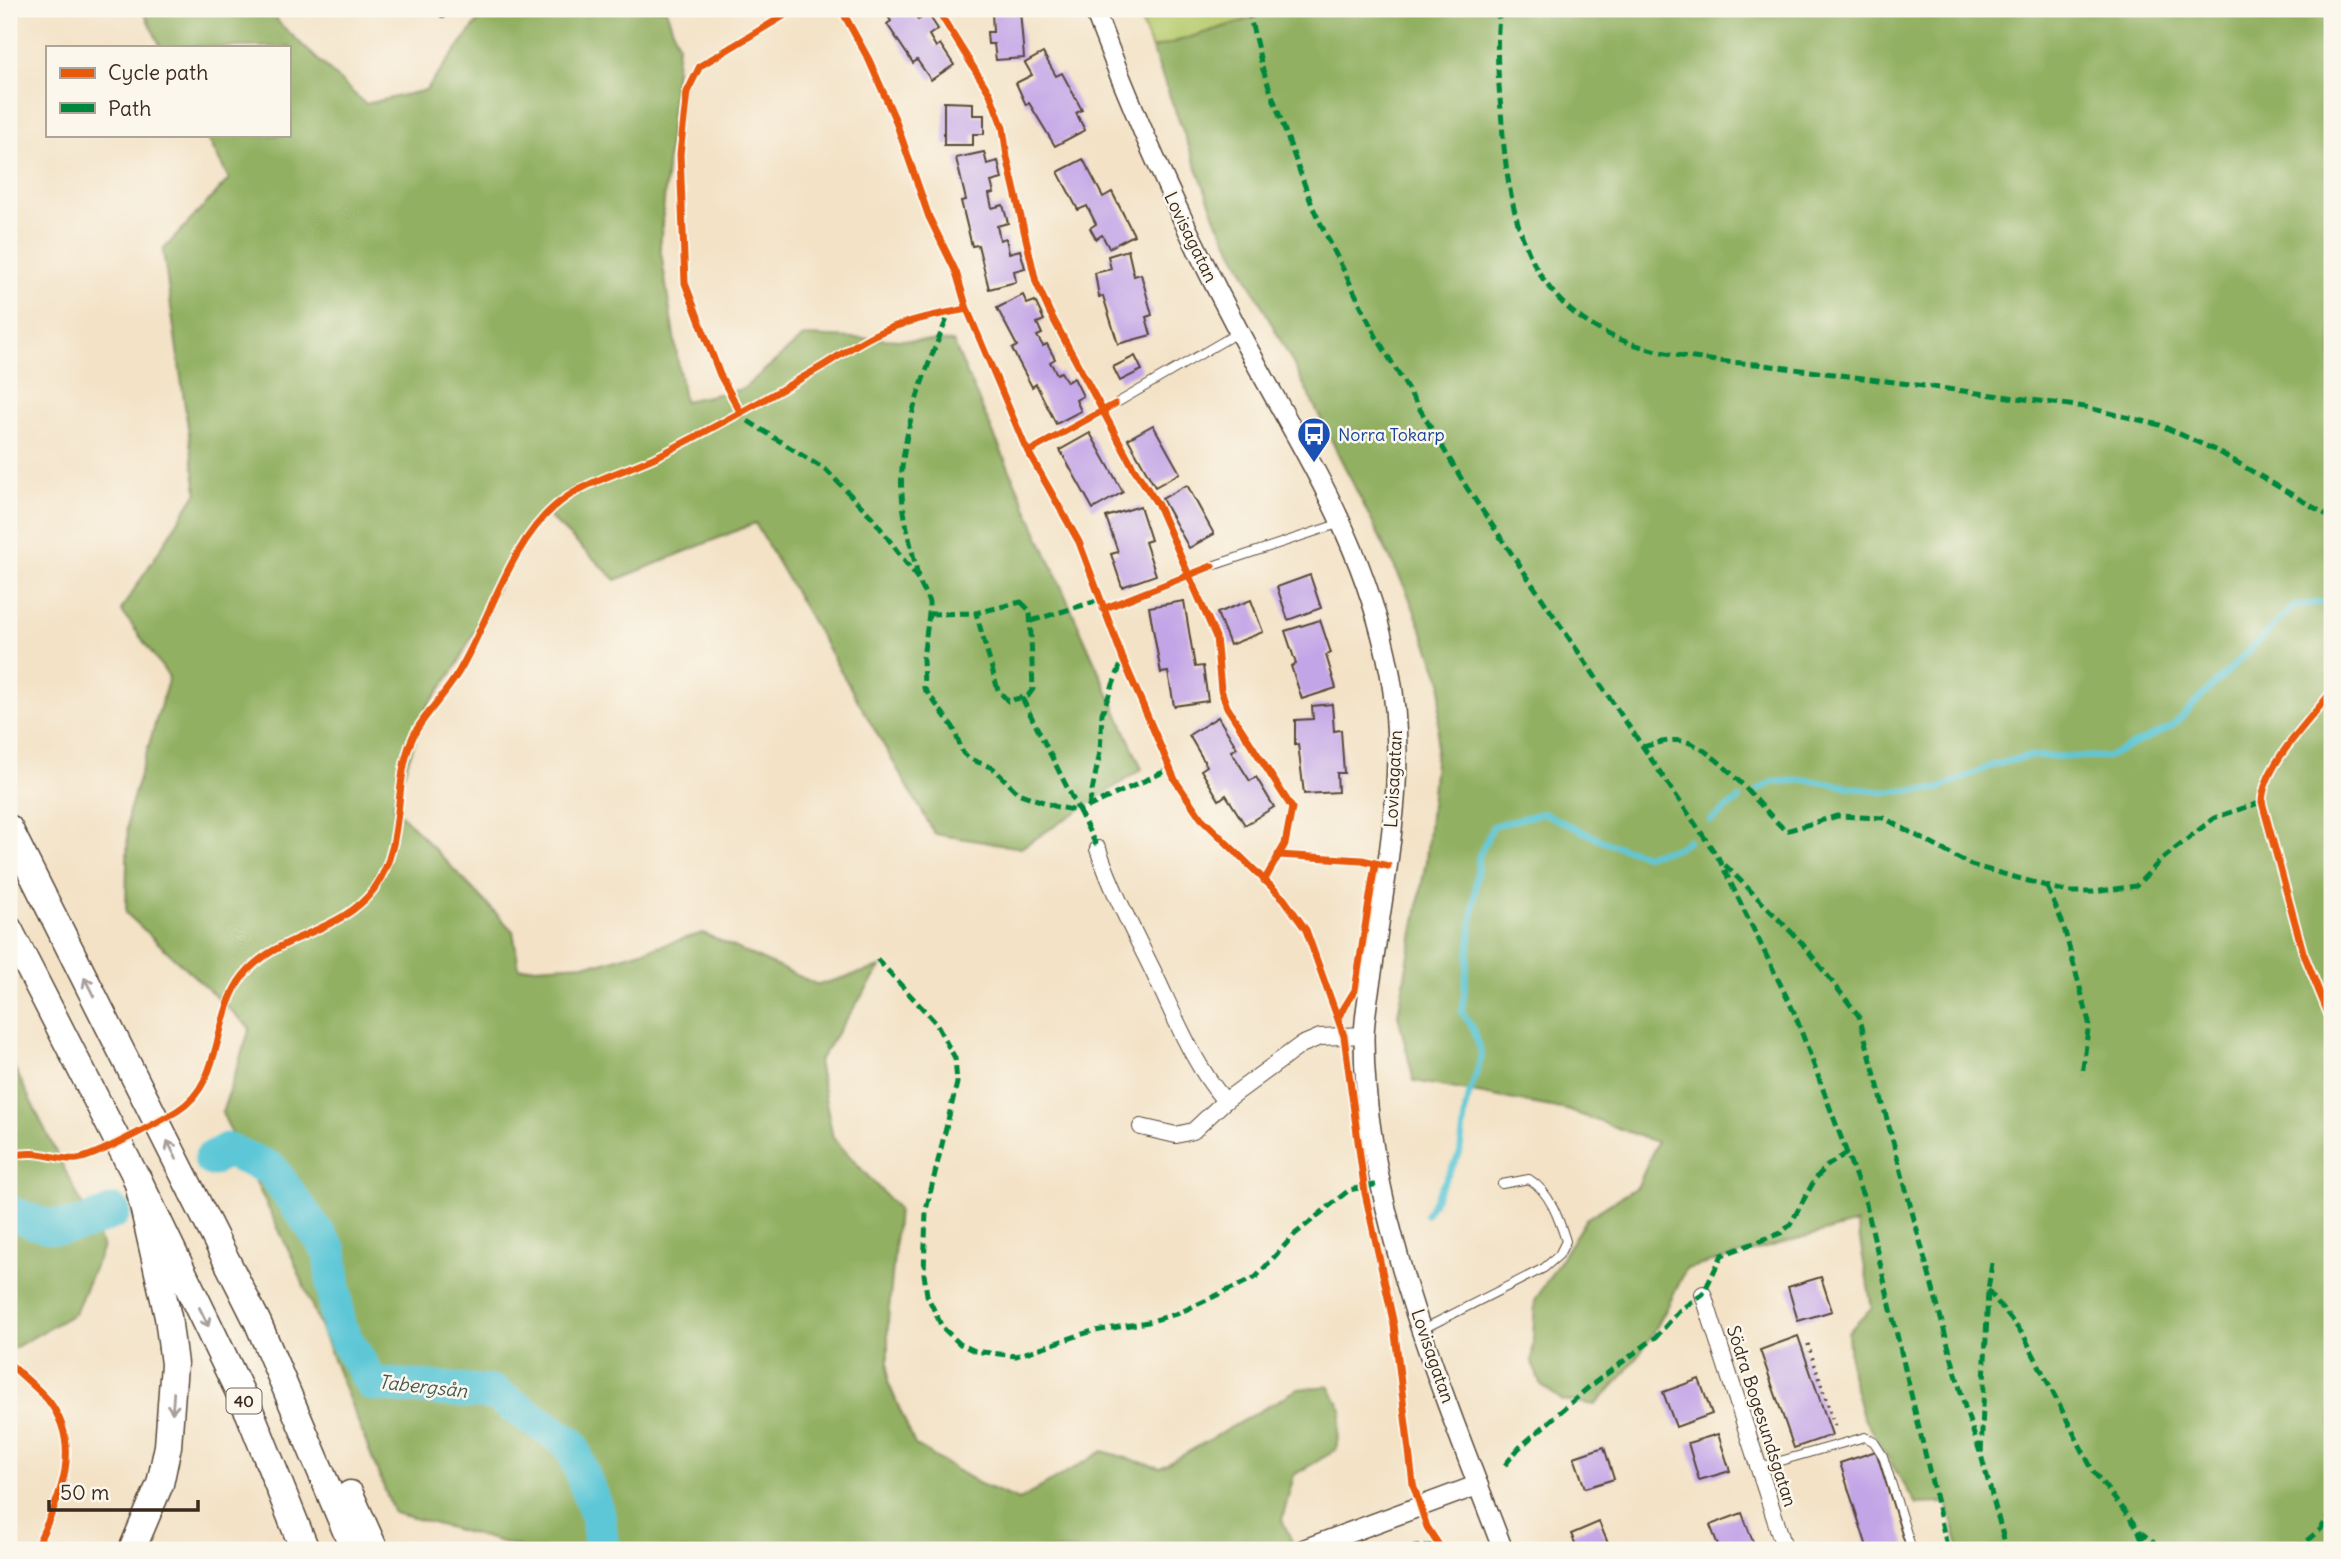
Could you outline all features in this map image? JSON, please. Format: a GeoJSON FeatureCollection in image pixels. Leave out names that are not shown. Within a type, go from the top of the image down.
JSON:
{"type":"FeatureCollection","features":[{"type":"Feature","properties":{"kind":"highway","name":"40"},"geometry":{"type":"LineString","coordinates":[[9,828],[258,1323],[354,1550]]}},
{"type":"Feature","properties":{"kind":"highway","name":"40"},"geometry":{"type":"LineString","coordinates":[[9,929],[137,1179],[165,1259],[250,1413],[305,1550]]}},
{"type":"Feature","properties":{"kind":"highway"},"geometry":{"type":"LineString","coordinates":[[132,1550],[160,1484],[173,1405],[165,1259]]}},
{"type":"Feature","properties":{"kind":"highway"},"geometry":{"type":"LineString","coordinates":[[258,1323],[346,1487],[375,1550]]}},
{"type":"Feature","properties":{"kind":"street","name":"Lovisagatan"},"geometry":{"type":"LineString","coordinates":[[1094,9],[1175,208],[1343,522],[1371,591],[1391,676],[1397,739],[1395,806],[1364,1035],[1368,1109],[1379,1184],[1398,1253],[1503,1550]]}},
{"type":"Feature","properties":{"kind":"street"},"geometry":{"type":"LineString","coordinates":[[1098,849],[1113,893],[1188,1045],[1208,1082],[1225,1101]]}},
{"type":"Feature","properties":{"kind":"street"},"geometry":{"type":"LineString","coordinates":[[1141,1127],[1175,1135],[1193,1131],[1225,1101],[1301,1045],[1320,1037],[1364,1035]]}},
{"type":"Feature","properties":{"kind":"street","name":"Södra Bogesundsgatan"},"geometry":{"type":"LineString","coordinates":[[1703,1294],[1785,1550]]}},
{"type":"Feature","properties":{"kind":"street"},"geometry":{"type":"LineString","coordinates":[[1302,1550],[1478,1485]]}},
{"type":"Feature","properties":{"kind":"lane"},"geometry":{"type":"LineString","coordinates":[[1115,404],[1239,332]]}},
{"type":"Feature","properties":{"kind":"lane"},"geometry":{"type":"LineString","coordinates":[[1212,566],[1343,522]]}},
{"type":"Feature","properties":{"kind":"lane"},"geometry":{"type":"LineString","coordinates":[[1423,1329],[1544,1268],[1559,1255],[1566,1241],[1558,1216],[1538,1185],[1529,1179],[1502,1184]]}},
{"type":"Feature","properties":{"kind":"lane"},"geometry":{"type":"LineString","coordinates":[[1759,1467],[1865,1437],[1874,1442],[1883,1456],[1912,1550]]}},
{"type":"Feature","properties":{"kind":"path"},"geometry":{"type":"LineString","coordinates":[[1808,1344],[1840,1442]]}},
{"type":"Feature","properties":{"kind":"green space"},"geometry":{"type":"Polygon","coordinates":[[[142,9],[272,9],[279,23],[365,104],[426,90],[487,9],[666,9],[678,45],[660,246],[684,401],[743,389],[804,336],[953,342],[1142,769],[1021,848],[935,834],[755,523],[616,580],[543,511],[526,531],[456,667],[426,709],[393,806],[513,931],[519,968],[601,963],[703,933],[818,985],[881,967],[818,1062],[833,1138],[898,1209],[888,1321],[888,1382],[915,1445],[980,1484],[1019,1500],[1103,1451],[1160,1468],[1298,1389],[1329,1386],[1342,1410],[1336,1450],[1294,1475],[1282,1520],[1296,1550],[532,1550],[394,1513],[294,1261],[222,1113],[250,1028],[126,913],[128,815],[169,677],[121,610],[197,492],[163,250],[229,179],[207,136],[290,136],[290,46],[160,46],[142,9]]]}},
{"type":"Feature","properties":{"kind":"green space"},"geometry":{"type":"Polygon","coordinates":[[[1158,9],[1282,9],[1152,49],[1139,15],[1158,9]]]}},
{"type":"Feature","properties":{"kind":"green space"},"geometry":{"type":"Polygon","coordinates":[[[1282,9],[2332,9],[2332,1550],[1960,1550],[1947,1503],[1916,1504],[1863,1417],[1851,1374],[1848,1332],[1872,1308],[1857,1223],[1686,1269],[1648,1342],[1625,1373],[1595,1405],[1562,1400],[1541,1385],[1532,1362],[1535,1300],[1586,1219],[1638,1186],[1657,1142],[1567,1110],[1414,1081],[1398,1015],[1426,861],[1442,682],[1407,592],[1297,371],[1217,221],[1152,49],[1282,9]]]}},
{"type":"Feature","properties":{"kind":"green space"},"geometry":{"type":"Polygon","coordinates":[[[9,1057],[103,1247],[75,1313],[9,1351],[9,1057]]]}},
{"type":"Feature","properties":{"kind":"building"},"geometry":{"type":"Polygon","coordinates":[[[426,9],[449,9],[444,18],[426,9]]]}},
{"type":"Feature","properties":{"kind":"building"},"geometry":{"type":"Polygon","coordinates":[[[883,9],[911,9],[918,20],[928,14],[938,29],[929,35],[936,47],[940,44],[954,65],[931,80],[917,60],[913,63],[887,24],[891,21],[883,9]]]}},
{"type":"Feature","properties":{"kind":"building"},"geometry":{"type":"Polygon","coordinates":[[[1020,10],[1024,58],[996,60],[994,44],[988,44],[987,32],[993,32],[992,12],[1020,10]]]}},
{"type":"Feature","properties":{"kind":"building"},"geometry":{"type":"Polygon","coordinates":[[[1043,53],[1056,76],[1062,73],[1082,110],[1076,113],[1085,130],[1055,146],[1029,103],[1026,105],[1016,83],[1032,75],[1025,63],[1043,53]]]}},
{"type":"Feature","properties":{"kind":"building"},"geometry":{"type":"Polygon","coordinates":[[[944,102],[973,103],[973,115],[984,115],[984,134],[973,134],[973,145],[944,145],[944,102]]]}},
{"type":"Feature","properties":{"kind":"building"},"geometry":{"type":"Polygon","coordinates":[[[984,152],[987,164],[998,161],[1002,179],[991,182],[994,193],[989,194],[992,208],[1003,205],[1008,223],[997,226],[1000,240],[1006,238],[1009,253],[1020,250],[1025,268],[1014,271],[1016,282],[989,289],[978,245],[972,246],[961,201],[966,200],[956,158],[984,152]]]}},
{"type":"Feature","properties":{"kind":"building"},"geometry":{"type":"Polygon","coordinates":[[[1083,159],[1103,197],[1112,192],[1134,235],[1109,248],[1102,235],[1096,239],[1090,228],[1096,224],[1087,206],[1078,210],[1058,172],[1083,159]]]}},
{"type":"Feature","properties":{"kind":"building"},"geometry":{"type":"Polygon","coordinates":[[[1128,250],[1134,276],[1141,274],[1152,315],[1146,317],[1151,335],[1118,344],[1103,296],[1099,297],[1095,273],[1111,269],[1108,256],[1128,250]]]}},
{"type":"Feature","properties":{"kind":"building"},"geometry":{"type":"Polygon","coordinates":[[[1023,295],[1027,304],[1035,301],[1044,320],[1037,323],[1042,334],[1037,336],[1043,346],[1047,344],[1055,359],[1050,362],[1057,374],[1061,372],[1067,382],[1074,378],[1083,396],[1076,400],[1081,411],[1056,424],[1036,384],[1032,387],[1012,349],[1017,346],[997,308],[1023,295]]]}},
{"type":"Feature","properties":{"kind":"building"},"geometry":{"type":"Polygon","coordinates":[[[1135,356],[1142,370],[1120,381],[1113,367],[1135,356]]]}},
{"type":"Feature","properties":{"kind":"building"},"geometry":{"type":"Polygon","coordinates":[[[1153,425],[1180,473],[1155,487],[1128,439],[1153,425]]]}},
{"type":"Feature","properties":{"kind":"building"},"geometry":{"type":"Polygon","coordinates":[[[1090,433],[1123,492],[1093,509],[1060,450],[1090,433]]]}},
{"type":"Feature","properties":{"kind":"building"},"geometry":{"type":"Polygon","coordinates":[[[1187,485],[1214,534],[1189,548],[1162,499],[1187,485]]]}},
{"type":"Feature","properties":{"kind":"building"},"geometry":{"type":"Polygon","coordinates":[[[1140,506],[1151,540],[1145,542],[1156,575],[1122,587],[1111,554],[1118,552],[1106,517],[1140,506]]]}},
{"type":"Feature","properties":{"kind":"building"},"geometry":{"type":"Polygon","coordinates":[[[1310,575],[1321,608],[1288,620],[1277,587],[1310,575]]]}},
{"type":"Feature","properties":{"kind":"building"},"geometry":{"type":"Polygon","coordinates":[[[1251,600],[1263,632],[1230,645],[1217,613],[1251,600]]]}},
{"type":"Feature","properties":{"kind":"building"},"geometry":{"type":"Polygon","coordinates":[[[1184,601],[1195,667],[1203,666],[1208,701],[1174,706],[1168,672],[1161,673],[1149,607],[1184,601]]]}},
{"type":"Feature","properties":{"kind":"building"},"geometry":{"type":"Polygon","coordinates":[[[1320,620],[1331,653],[1326,655],[1336,688],[1302,699],[1291,666],[1296,664],[1285,631],[1320,620]]]}},
{"type":"Feature","properties":{"kind":"building"},"geometry":{"type":"Polygon","coordinates":[[[1332,704],[1334,731],[1341,730],[1344,773],[1337,773],[1338,792],[1304,794],[1298,744],[1295,745],[1295,720],[1313,719],[1312,706],[1332,704]]]}},
{"type":"Feature","properties":{"kind":"building"},"geometry":{"type":"Polygon","coordinates":[[[1218,717],[1237,748],[1231,751],[1250,781],[1256,777],[1274,807],[1245,825],[1226,795],[1219,800],[1201,770],[1207,766],[1189,735],[1218,717]]]}},
{"type":"Feature","properties":{"kind":"building"},"geometry":{"type":"Polygon","coordinates":[[[1821,1277],[1832,1311],[1798,1321],[1788,1287],[1821,1277]]]}},
{"type":"Feature","properties":{"kind":"building"},"geometry":{"type":"Polygon","coordinates":[[[1798,1336],[1832,1435],[1794,1448],[1760,1350],[1798,1336]]]}},
{"type":"Feature","properties":{"kind":"building"},"geometry":{"type":"Polygon","coordinates":[[[1699,1379],[1712,1414],[1676,1427],[1663,1392],[1699,1379]]]}},
{"type":"Feature","properties":{"kind":"building"},"geometry":{"type":"Polygon","coordinates":[[[1718,1434],[1730,1471],[1699,1480],[1688,1443],[1718,1434]]]}},
{"type":"Feature","properties":{"kind":"building"},"geometry":{"type":"Polygon","coordinates":[[[1604,1447],[1614,1479],[1585,1488],[1574,1457],[1604,1447]]]}},
{"type":"Feature","properties":{"kind":"building"},"geometry":{"type":"Polygon","coordinates":[[[1876,1451],[1907,1550],[1868,1550],[1840,1463],[1876,1451]]]}},
{"type":"Feature","properties":{"kind":"building"},"geometry":{"type":"Polygon","coordinates":[[[1742,1513],[1755,1547],[1720,1550],[1710,1525],[1742,1513]]]}},
{"type":"Feature","properties":{"kind":"building"},"geometry":{"type":"Polygon","coordinates":[[[1599,1522],[1610,1548],[1578,1550],[1571,1534],[1599,1522]]]}},
{"type":"Feature","properties":{"kind":"waterway"},"geometry":{"type":"LineString","coordinates":[[1758,790],[1774,782],[1807,780],[1882,792],[1938,789],[1991,766],[2029,756],[2107,757],[2171,727],[2294,606],[2332,601]]}},
{"type":"Feature","properties":{"kind":"waterway"},"geometry":{"type":"LineString","coordinates":[[1710,821],[1739,799]]}},
{"type":"Feature","properties":{"kind":"waterway"},"geometry":{"type":"LineString","coordinates":[[1426,1215],[1460,1153],[1466,1105],[1482,1056],[1474,1030],[1462,1012],[1479,856],[1493,826],[1543,813],[1610,844],[1646,855],[1678,848],[1688,840]]}},
{"type":"Feature","properties":{"kind":"waterway","name":"Tabergsån"},"geometry":{"type":"LineString","coordinates":[[211,1159],[227,1150],[271,1169],[330,1251],[338,1326],[372,1384],[494,1393],[571,1444],[598,1516],[602,1550]]}},
{"type":"Feature","properties":{"kind":"waterway","name":"Tabergsån"},"geometry":{"type":"LineString","coordinates":[[9,1212],[38,1223],[61,1227],[83,1223],[113,1212]]}},
{"type":"Feature","properties":{"kind":"marked path"},"geometry":{"type":"LineString","coordinates":[[1248,9],[1263,70],[1313,208],[1376,336],[1467,488],[1719,859],[1794,1012],[1866,1204],[1948,1550]]}},
{"type":"Feature","properties":{"kind":"marked path"},"geometry":{"type":"LineString","coordinates":[[1500,9],[1498,56],[1503,136],[1511,195],[1525,244],[1545,282],[1572,312],[1606,333],[1648,349],[1698,358],[2085,407],[2160,425],[2219,452],[2332,518]]}},
{"type":"Feature","properties":{"kind":"marked path"},"geometry":{"type":"LineString","coordinates":[[918,576],[904,509],[902,468],[914,407],[950,312]]}},
{"type":"Feature","properties":{"kind":"marked path"},"geometry":{"type":"LineString","coordinates":[[739,409],[748,421],[827,471],[872,517],[918,579],[929,602],[923,658],[924,688],[953,727],[963,753],[970,759],[993,768],[1018,793],[1057,807],[1079,811],[1098,849]]}},
{"type":"Feature","properties":{"kind":"marked path"},"geometry":{"type":"LineString","coordinates":[[1031,621],[1100,600]]}},
{"type":"Feature","properties":{"kind":"marked path"},"geometry":{"type":"LineString","coordinates":[[1021,602],[1030,611],[1033,689],[1028,696],[1008,701],[998,690],[976,613],[1021,602]]}},
{"type":"Feature","properties":{"kind":"marked path"},"geometry":{"type":"LineString","coordinates":[[929,614],[976,613]]}},
{"type":"Feature","properties":{"kind":"marked path"},"geometry":{"type":"LineString","coordinates":[[1089,806],[1100,752],[1102,713],[1123,659]]}},
{"type":"Feature","properties":{"kind":"marked path"},"geometry":{"type":"LineString","coordinates":[[1022,698],[1079,811],[1170,769]]}},
{"type":"Feature","properties":{"kind":"marked path"},"geometry":{"type":"LineString","coordinates":[[1643,747],[1666,741],[1679,741],[1703,750],[1716,759],[1786,831],[1837,816],[1884,818],[1971,865],[2068,892],[2094,892],[2136,886],[2161,860],[2214,818],[2262,802]]}},
{"type":"Feature","properties":{"kind":"marked path"},"geometry":{"type":"LineString","coordinates":[[1725,865],[1801,942],[1859,1016],[1966,1411],[1981,1455]]}},
{"type":"Feature","properties":{"kind":"marked path"},"geometry":{"type":"LineString","coordinates":[[2047,887],[2063,924],[2089,1022],[2082,1075]]}},
{"type":"Feature","properties":{"kind":"marked path"},"geometry":{"type":"LineString","coordinates":[[877,959],[935,1022],[955,1058],[957,1083],[926,1210],[924,1274],[927,1295],[942,1327],[960,1344],[975,1351],[1016,1356],[1089,1332],[1148,1322],[1179,1313],[1256,1277],[1295,1234],[1349,1190],[1379,1184]]}},
{"type":"Feature","properties":{"kind":"marked path"},"geometry":{"type":"LineString","coordinates":[[1505,1465],[1519,1448],[1589,1387],[1656,1337],[1680,1310],[1703,1294],[1722,1255],[1781,1233],[1790,1225],[1815,1179],[1827,1166],[1847,1153]]}},
{"type":"Feature","properties":{"kind":"marked path"},"geometry":{"type":"LineString","coordinates":[[1992,1263],[1988,1290],[1981,1455],[2007,1550]]}},
{"type":"Feature","properties":{"kind":"marked path"},"geometry":{"type":"LineString","coordinates":[[1988,1290],[2024,1336],[2093,1471],[2138,1529],[2146,1550]]}},
{"type":"Feature","properties":{"kind":"marked path"},"geometry":{"type":"LineString","coordinates":[[2295,1550],[2321,1529],[2332,1510]]}},
{"type":"Feature","properties":{"kind":"marked path"},"geometry":{"type":"LineString","coordinates":[[2139,1531],[2163,1550]]}},
{"type":"Feature","properties":{"kind":"marked path"},"geometry":{"type":"LineString","coordinates":[[1380,1550],[1438,1545]]}},
{"type":"Feature","properties":{"kind":"cycle path"},"geometry":{"type":"LineString","coordinates":[[741,413],[720,375],[685,283],[680,154],[687,92],[700,66],[795,9]]}},
{"type":"Feature","properties":{"kind":"cycle path"},"geometry":{"type":"LineString","coordinates":[[841,9],[869,60],[895,119],[929,217],[956,272],[967,309],[1025,446],[1079,542],[1123,659],[1175,780],[1201,818],[1284,899],[1306,930],[1344,1036],[1365,1193],[1394,1325],[1413,1484],[1427,1527],[1442,1550]]}},
{"type":"Feature","properties":{"kind":"cycle path"},"geometry":{"type":"LineString","coordinates":[[937,9],[990,94],[1003,128],[1007,157],[1036,282],[1133,467],[1158,505],[1216,637],[1221,690],[1227,707],[1292,808],[1285,844],[1264,881]]}},
{"type":"Feature","properties":{"kind":"cycle path"},"geometry":{"type":"LineString","coordinates":[[9,1156],[30,1153],[68,1159],[86,1157],[177,1111],[192,1099],[203,1084],[226,1010],[243,976],[273,951],[344,916],[374,889],[392,850],[404,767],[417,729],[458,673],[525,541],[555,506],[581,489],[654,458],[723,422],[874,335],[908,322],[967,309]]}},
{"type":"Feature","properties":{"kind":"cycle path"},"geometry":{"type":"LineString","coordinates":[[1028,452],[1115,404]]}},
{"type":"Feature","properties":{"kind":"cycle path"},"geometry":{"type":"LineString","coordinates":[[1103,609],[1212,566]]}},
{"type":"Feature","properties":{"kind":"cycle path"},"geometry":{"type":"LineString","coordinates":[[2332,691],[2279,758],[2265,788],[2262,802],[2303,952],[2332,1023]]}},
{"type":"Feature","properties":{"kind":"cycle path"},"geometry":{"type":"LineString","coordinates":[[1278,855],[1362,860],[1388,866]]}},
{"type":"Feature","properties":{"kind":"cycle path"},"geometry":{"type":"LineString","coordinates":[[1339,1016],[1355,990],[1375,865]]}},
{"type":"Feature","properties":{"kind":"cycle path"},"geometry":{"type":"LineString","coordinates":[[9,1363],[48,1400],[65,1437],[66,1456],[59,1494],[35,1550]]}},
{"type":"Feature","properties":{"kind":"place","name":"Norra Tokarp"},"geometry":{"type":"Point","coordinates":[1314,464]}}]}
